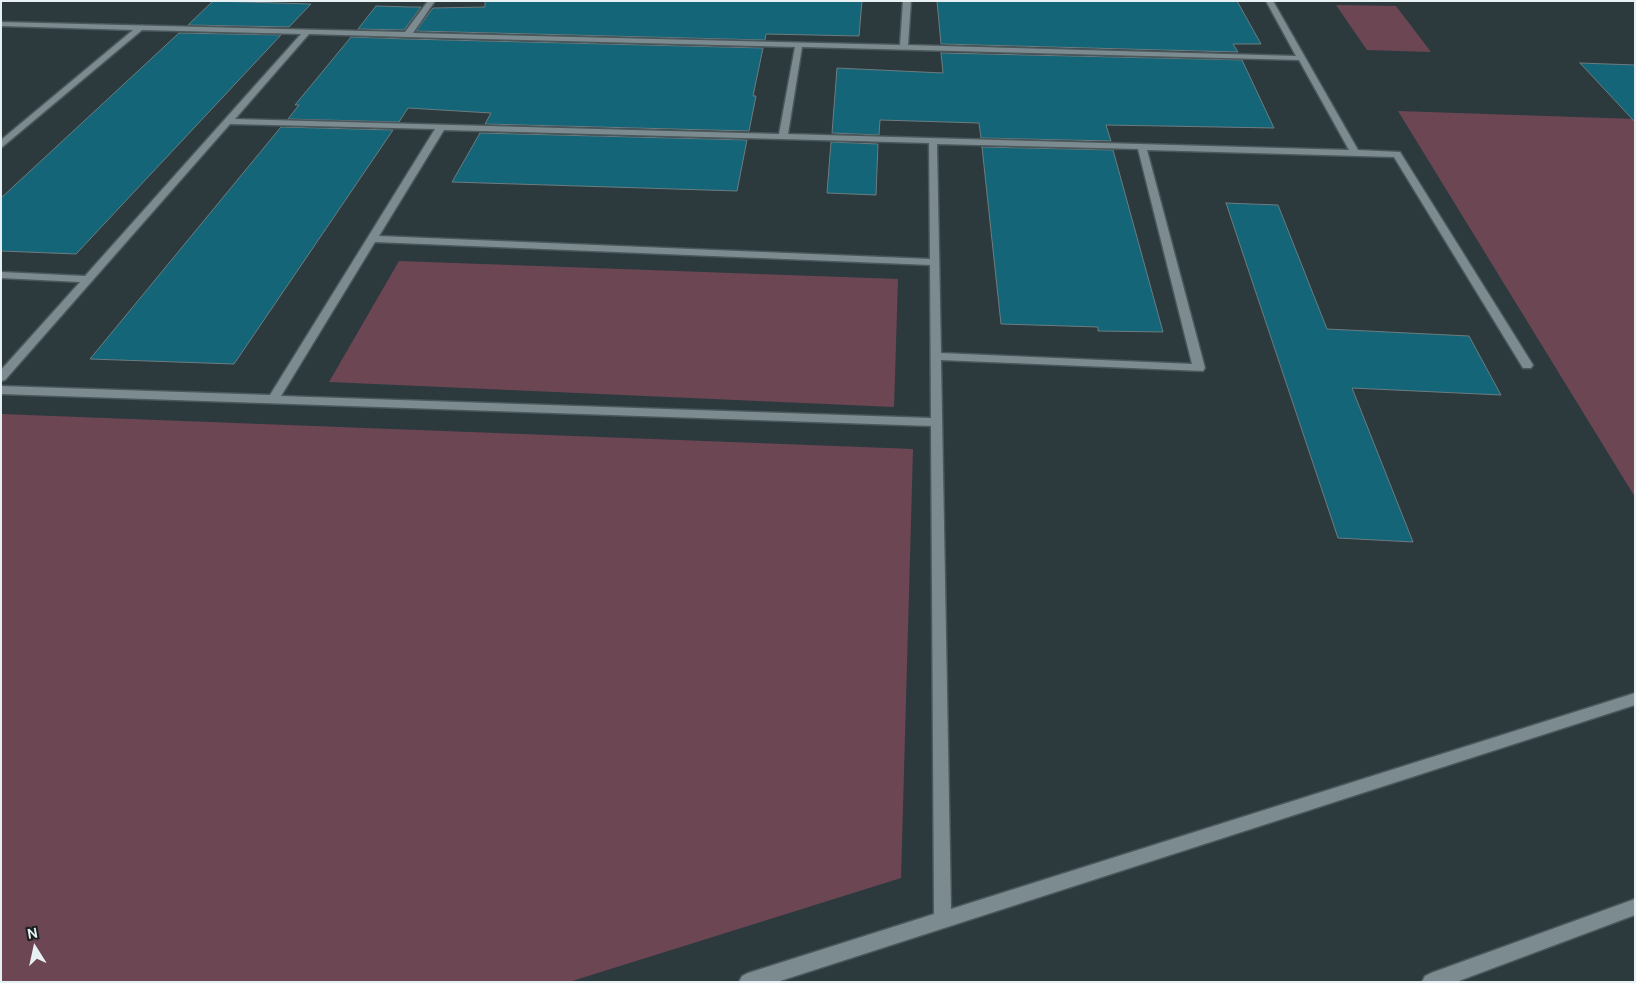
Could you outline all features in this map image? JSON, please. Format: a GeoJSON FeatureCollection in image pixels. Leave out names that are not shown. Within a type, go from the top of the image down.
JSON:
{"type":"FeatureCollection","features":[{"type":"Feature","properties":{"kind":"street"},"geometry":{"type":"LineString","coordinates":[[407,35],[432,1]]}},
{"type":"Feature","properties":{"kind":"street"},"geometry":{"type":"LineString","coordinates":[[904,48],[907,1]]}},
{"type":"Feature","properties":{"kind":"street"},"geometry":{"type":"LineString","coordinates":[[1269,1],[1355,153]]}},
{"type":"Feature","properties":{"kind":"street"},"geometry":{"type":"LineString","coordinates":[[1,24],[1302,58]]}},
{"type":"Feature","properties":{"kind":"street"},"geometry":{"type":"LineString","coordinates":[[1,145],[140,28]]}},
{"type":"Feature","properties":{"kind":"street"},"geometry":{"type":"LineString","coordinates":[[1,377],[307,32]]}},
{"type":"Feature","properties":{"kind":"street"},"geometry":{"type":"LineString","coordinates":[[783,137],[799,45]]}},
{"type":"Feature","properties":{"kind":"street"},"geometry":{"type":"LineString","coordinates":[[228,121],[1397,154],[1527,365]]}},
{"type":"Feature","properties":{"kind":"street"},"geometry":{"type":"LineString","coordinates":[[273,400],[441,127]]}},
{"type":"Feature","properties":{"kind":"street"},"geometry":{"type":"LineString","coordinates":[[933,141],[943,920]]}},
{"type":"Feature","properties":{"kind":"street"},"geometry":{"type":"LineString","coordinates":[[936,356],[1200,368],[1142,147]]}},
{"type":"Feature","properties":{"kind":"street"},"geometry":{"type":"LineString","coordinates":[[372,239],[934,262]]}},
{"type":"Feature","properties":{"kind":"street"},"geometry":{"type":"LineString","coordinates":[[1,275],[88,279]]}},
{"type":"Feature","properties":{"kind":"street"},"geometry":{"type":"LineString","coordinates":[[1,390],[936,422]]}},
{"type":"Feature","properties":{"kind":"street"},"geometry":{"type":"LineString","coordinates":[[748,982],[1635,699]]}},
{"type":"Feature","properties":{"kind":"street"},"geometry":{"type":"LineString","coordinates":[[1431,982],[1635,907]]}},
{"type":"Feature","properties":{"kind":"shaded area"},"geometry":{"type":"Polygon","coordinates":[[[1336,5],[1396,6],[1431,52],[1367,50],[1336,5]]]}},
{"type":"Feature","properties":{"kind":"shaded area"},"geometry":{"type":"Polygon","coordinates":[[[1398,111],[1635,119],[1635,497],[1398,111]]]}},
{"type":"Feature","properties":{"kind":"shaded area"},"geometry":{"type":"Polygon","coordinates":[[[399,261],[898,279],[894,407],[329,382],[399,261]]]}},
{"type":"Feature","properties":{"kind":"shaded area"},"geometry":{"type":"Polygon","coordinates":[[[1,414],[913,449],[901,878],[569,982],[1,982],[1,414]]]}},
{"type":"Feature","properties":{"kind":"building"},"geometry":{"type":"Polygon","coordinates":[[[213,1],[311,4],[289,27],[188,25],[213,1]]]}},
{"type":"Feature","properties":{"kind":"building"},"geometry":{"type":"Polygon","coordinates":[[[485,1],[862,1],[859,36],[766,34],[765,40],[416,31],[433,8],[485,7],[485,1]]]}},
{"type":"Feature","properties":{"kind":"building"},"geometry":{"type":"Polygon","coordinates":[[[937,1],[1237,1],[1261,44],[1233,44],[1238,52],[941,44],[937,1]]]}},
{"type":"Feature","properties":{"kind":"building"},"geometry":{"type":"Polygon","coordinates":[[[376,6],[421,7],[404,30],[358,29],[376,6]]]}},
{"type":"Feature","properties":{"kind":"building"},"geometry":{"type":"Polygon","coordinates":[[[179,33],[281,35],[76,254],[1,251],[1,198],[179,33]]]}},
{"type":"Feature","properties":{"kind":"building"},"geometry":{"type":"Polygon","coordinates":[[[351,37],[763,48],[753,96],[756,96],[749,131],[485,124],[491,113],[408,108],[399,122],[288,119],[299,105],[295,105],[351,37]]]}},
{"type":"Feature","properties":{"kind":"building"},"geometry":{"type":"Polygon","coordinates":[[[941,53],[1242,60],[1274,128],[1106,125],[1111,141],[981,138],[979,123],[880,120],[879,135],[832,133],[837,68],[943,73],[941,53]]]}},
{"type":"Feature","properties":{"kind":"building"},"geometry":{"type":"Polygon","coordinates":[[[1580,63],[1635,65],[1635,122],[1580,63]]]}},
{"type":"Feature","properties":{"kind":"building"},"geometry":{"type":"Polygon","coordinates":[[[281,127],[393,130],[234,364],[90,359],[281,127]]]}},
{"type":"Feature","properties":{"kind":"building"},"geometry":{"type":"Polygon","coordinates":[[[480,133],[747,140],[737,191],[452,182],[480,133]]]}},
{"type":"Feature","properties":{"kind":"building"},"geometry":{"type":"Polygon","coordinates":[[[831,142],[878,144],[876,195],[827,193],[831,142]]]}},
{"type":"Feature","properties":{"kind":"building"},"geometry":{"type":"Polygon","coordinates":[[[982,147],[1113,150],[1163,332],[1098,331],[1098,327],[1001,324],[982,147]]]}},
{"type":"Feature","properties":{"kind":"building"},"geometry":{"type":"Polygon","coordinates":[[[1226,203],[1278,205],[1327,329],[1469,336],[1501,395],[1352,388],[1413,542],[1338,538],[1226,203]]]}}]}
